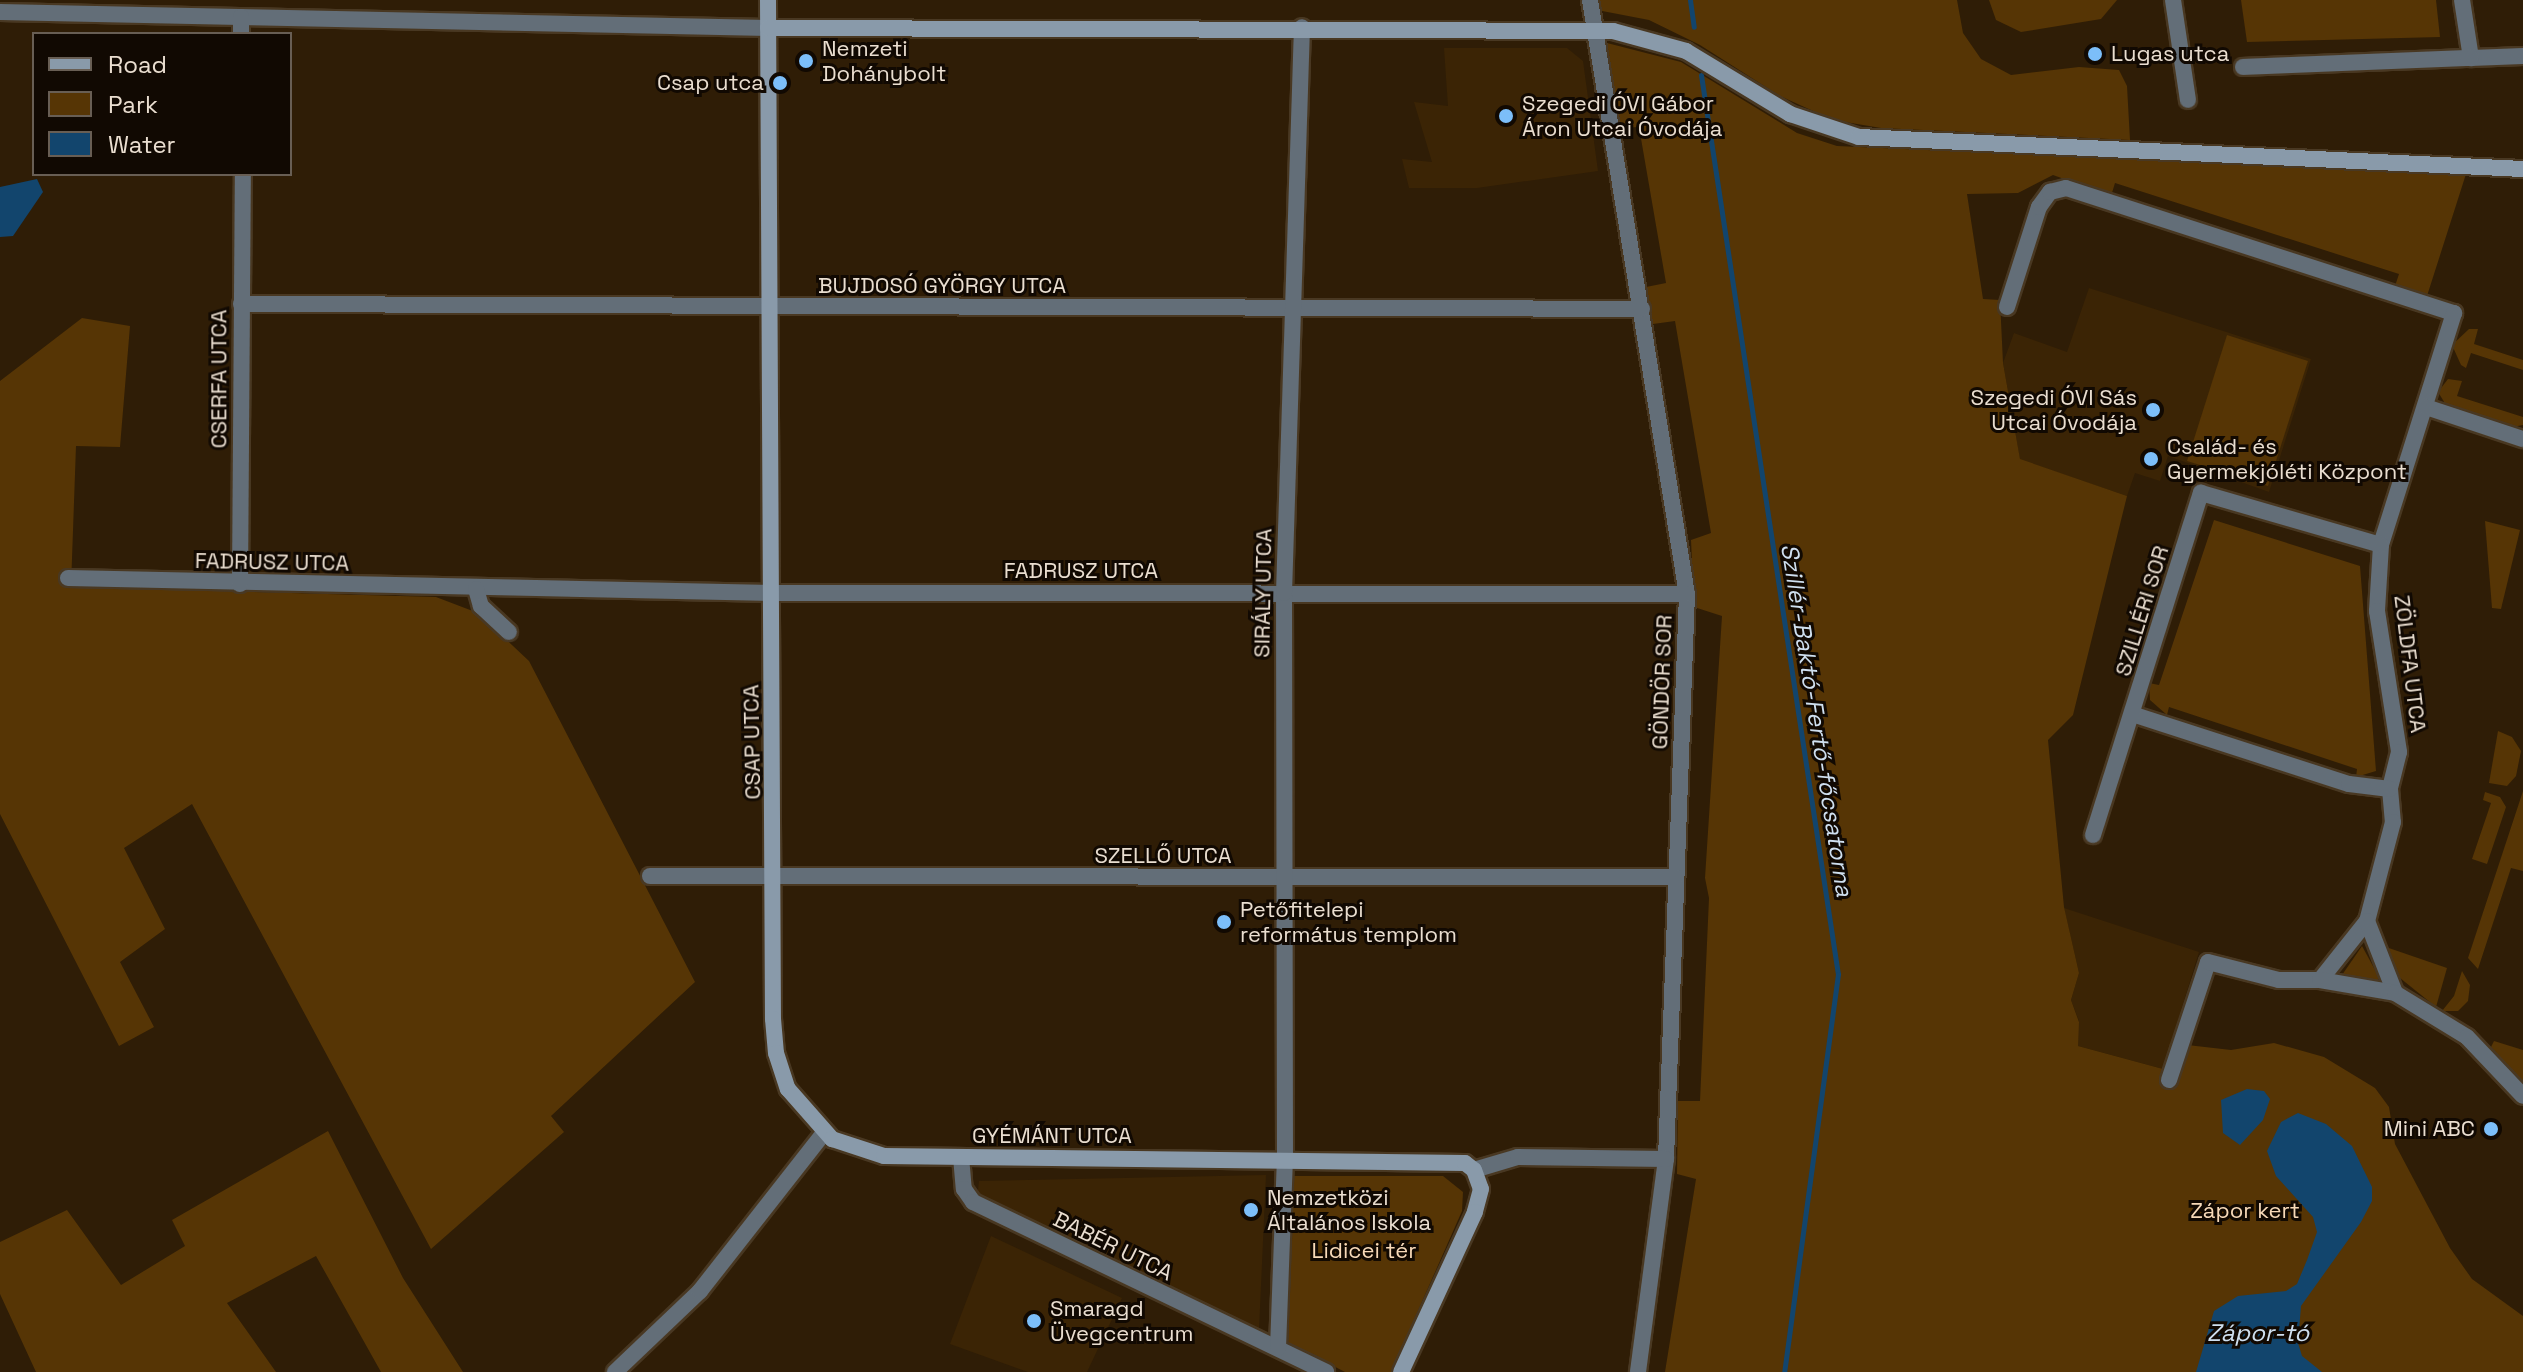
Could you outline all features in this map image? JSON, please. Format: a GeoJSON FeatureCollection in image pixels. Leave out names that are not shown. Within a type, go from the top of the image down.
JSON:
{"type":"FeatureCollection","features":[{"type":"Feature","properties":{"kind":"street","name":"CSAP UTCA"},"geometry":{"type":"LineString","coordinates":[[768,0],[776,1053],[788,1089],[824,1133]]}},
{"type":"Feature","properties":{"kind":"street","name":"GÖNDÖR SOR"},"geometry":{"type":"LineString","coordinates":[[1590,0],[1687,594],[1666,1159],[1638,1372]]}},
{"type":"Feature","properties":{"kind":"street"},"geometry":{"type":"LineString","coordinates":[[2173,0],[2188,100]]}},
{"type":"Feature","properties":{"kind":"street"},"geometry":{"type":"LineString","coordinates":[[2462,0],[2471,58]]}},
{"type":"Feature","properties":{"kind":"street"},"geometry":{"type":"LineString","coordinates":[[0,12],[43,6],[241,26],[1594,30],[1669,44],[1813,125],[1890,140],[2523,169]]}},
{"type":"Feature","properties":{"kind":"street","name":"SIRÁLY UTCA"},"geometry":{"type":"LineString","coordinates":[[1285,1160],[1284,593],[1302,27]]}},
{"type":"Feature","properties":{"kind":"street"},"geometry":{"type":"LineString","coordinates":[[2243,67],[2523,56]]}},
{"type":"Feature","properties":{"kind":"street","name":"CSERFA UTCA"},"geometry":{"type":"LineString","coordinates":[[240,584],[243,176]]}},
{"type":"Feature","properties":{"kind":"street","name":"ZÖLDFA UTCA"},"geometry":{"type":"LineString","coordinates":[[2007,307],[2039,207],[2050,192],[2066,188],[2454,313],[2381,545],[2377,611],[2399,752],[2390,789],[2393,822],[2367,921],[2320,980]]}},
{"type":"Feature","properties":{"kind":"street","name":"BUJDOSÓ GYÖRGY UTCA"},"geometry":{"type":"LineString","coordinates":[[241,304],[1642,309]]}},
{"type":"Feature","properties":{"kind":"street"},"geometry":{"type":"LineString","coordinates":[[2426,407],[2523,439]]}},
{"type":"Feature","properties":{"kind":"street","name":"SZILLÉRI SOR"},"geometry":{"type":"LineString","coordinates":[[2093,835],[2201,493],[2381,545]]}},
{"type":"Feature","properties":{"kind":"street","name":"FADRUSZ UTCA"},"geometry":{"type":"LineString","coordinates":[[68,578],[773,593],[1687,594]]}},
{"type":"Feature","properties":{"kind":"street"},"geometry":{"type":"LineString","coordinates":[[476,589],[481,606],[509,632]]}},
{"type":"Feature","properties":{"kind":"street"},"geometry":{"type":"LineString","coordinates":[[2132,714],[2349,784],[2390,789]]}},
{"type":"Feature","properties":{"kind":"street","name":"SZELLŐ UTCA"},"geometry":{"type":"LineString","coordinates":[[650,876],[1676,877]]}},
{"type":"Feature","properties":{"kind":"street"},"geometry":{"type":"LineString","coordinates":[[2367,921],[2395,993]]}},
{"type":"Feature","properties":{"kind":"street"},"geometry":{"type":"LineString","coordinates":[[2169,1080],[2208,962],[2279,980],[2320,980],[2395,993],[2467,1037],[2523,1096]]}},
{"type":"Feature","properties":{"kind":"street"},"geometry":{"type":"LineString","coordinates":[[615,1372],[700,1291],[824,1133]]}},
{"type":"Feature","properties":{"kind":"street","name":"GYÉMÁNT UTCA"},"geometry":{"type":"LineString","coordinates":[[824,1133],[871,1155],[1285,1160]]}},
{"type":"Feature","properties":{"kind":"street","name":"BABÉR UTCA"},"geometry":{"type":"LineString","coordinates":[[961,1157],[964,1189],[973,1202],[1278,1348]]}},
{"type":"Feature","properties":{"kind":"street"},"geometry":{"type":"LineString","coordinates":[[1326,1372],[1278,1348],[1285,1160],[1445,1159],[1474,1170],[1518,1157],[1666,1159]]}},
{"type":"Feature","properties":{"kind":"street"},"geometry":{"type":"LineString","coordinates":[[1401,1372],[1475,1212],[1481,1189],[1474,1170]]}},
{"type":"Feature","properties":{"kind":"shaded area","name":"Szegedi ÓVI Gábor Áron Utcai Óvodája"},"geometry":{"type":"Polygon","coordinates":[[[1444,48],[1567,48],[1583,61],[1598,171],[1477,188],[1409,188],[1402,159],[1432,162],[1414,102],[1448,106],[1444,48]]]}},
{"type":"Feature","properties":{"kind":"shaded area","name":"Szegedi ÓVI Sás Utcai Óvodája"},"geometry":{"type":"Polygon","coordinates":[[[2089,288],[2311,359],[2269,492],[2168,456],[2160,481],[2135,473],[2127,496],[2020,460],[2003,363],[2014,333],[2067,352],[2089,288]]]}},
{"type":"Feature","properties":{"kind":"shaded area"},"geometry":{"type":"Polygon","coordinates":[[[2064,908],[2199,952],[2163,1069],[2078,1046],[2074,1036],[2079,1021],[2071,1000],[2079,973],[2064,908]]]}},
{"type":"Feature","properties":{"kind":"shaded area"},"geometry":{"type":"Polygon","coordinates":[[[1266,1175],[1259,1330],[977,1198],[979,1181],[1266,1175]]]}},
{"type":"Feature","properties":{"kind":"shaded area","name":"Smaragd Üvegcentrum"},"geometry":{"type":"Polygon","coordinates":[[[991,1236],[1122,1298],[1087,1372],[1028,1372],[950,1344],[991,1236]]]}},
{"type":"Feature","properties":{"kind":"green space"},"geometry":{"type":"Polygon","coordinates":[[[1596,0],[1957,0],[1963,33],[1981,59],[2011,75],[2079,67],[2119,70],[2127,86],[2130,140],[1881,128],[1833,120],[1780,96],[1700,45],[1649,20],[1597,10],[1596,0]]]}},
{"type":"Feature","properties":{"kind":"green space"},"geometry":{"type":"Polygon","coordinates":[[[1989,0],[2117,0],[2101,19],[2021,32],[1996,20],[1989,0]]]}},
{"type":"Feature","properties":{"kind":"green space"},"geometry":{"type":"Polygon","coordinates":[[[2241,0],[2436,0],[2440,37],[2247,42],[2241,0]]]}},
{"type":"Feature","properties":{"kind":"green space","name":"Zápor kert"},"geometry":{"type":"Polygon","coordinates":[[[1607,43],[1681,62],[1797,133],[1837,146],[2466,174],[2427,296],[2395,286],[2399,274],[2115,183],[2111,196],[2053,175],[2018,193],[1967,194],[1983,299],[2000,300],[2003,363],[2020,459],[2127,496],[2073,715],[2048,740],[2064,907],[2079,973],[2071,1000],[2079,1022],[2078,1046],[2163,1069],[2170,1043],[2231,1050],[2274,1043],[2324,1057],[2375,1088],[2389,1107],[2395,1144],[2450,1248],[2472,1279],[2523,1316],[2523,1372],[1665,1372],[1696,1179],[1677,1174],[1678,1101],[1700,1101],[1709,898],[1705,878],[1722,616],[1694,607],[1691,540],[1711,533],[1675,321],[1653,324],[1646,287],[1666,283],[1639,127],[1621,128],[1607,43]]]}},
{"type":"Feature","properties":{"kind":"green space"},"geometry":{"type":"Polygon","coordinates":[[[82,318],[130,326],[120,447],[76,446],[71,587],[436,597],[478,613],[529,661],[695,982],[551,1116],[564,1132],[431,1249],[192,804],[124,848],[165,929],[120,962],[154,1027],[119,1046],[0,814],[0,381],[82,318]]]}},
{"type":"Feature","properties":{"kind":"green space"},"geometry":{"type":"Polygon","coordinates":[[[2469,329],[2478,329],[2474,344],[2523,360],[2523,370],[2471,353],[2466,368],[2461,365],[2452,345],[2469,329]]]}},
{"type":"Feature","properties":{"kind":"green space"},"geometry":{"type":"Polygon","coordinates":[[[2227,335],[2308,361],[2268,486],[2187,461],[2227,335]]]}},
{"type":"Feature","properties":{"kind":"green space"},"geometry":{"type":"Polygon","coordinates":[[[2448,379],[2462,381],[2457,396],[2523,417],[2523,425],[2513,427],[2446,405],[2438,392],[2448,379]]]}},
{"type":"Feature","properties":{"kind":"green space"},"geometry":{"type":"Polygon","coordinates":[[[2214,520],[2360,566],[2376,771],[2356,777],[2357,769],[2169,707],[2167,715],[2150,700],[2149,683],[2159,685],[2214,520]]]}},
{"type":"Feature","properties":{"kind":"green space"},"geometry":{"type":"Polygon","coordinates":[[[2485,521],[2520,530],[2501,609],[2492,608],[2485,521]]]}},
{"type":"Feature","properties":{"kind":"green space"},"geometry":{"type":"Polygon","coordinates":[[[2498,731],[2512,737],[2521,751],[2516,776],[2507,786],[2489,783],[2498,731]]]}},
{"type":"Feature","properties":{"kind":"green space"},"geometry":{"type":"Polygon","coordinates":[[[2523,791],[2523,871],[2511,868],[2478,969],[2468,958],[2523,791]]]}},
{"type":"Feature","properties":{"kind":"green space"},"geometry":{"type":"Polygon","coordinates":[[[2485,792],[2500,797],[2506,807],[2487,864],[2472,859],[2491,803],[2483,800],[2485,792]]]}},
{"type":"Feature","properties":{"kind":"green space"},"geometry":{"type":"Polygon","coordinates":[[[2362,946],[2379,977],[2377,983],[2342,975],[2362,946]]]}},
{"type":"Feature","properties":{"kind":"green space"},"geometry":{"type":"Polygon","coordinates":[[[2383,946],[2447,968],[2436,1007],[2400,978],[2383,946]]]}},
{"type":"Feature","properties":{"kind":"green space"},"geometry":{"type":"Polygon","coordinates":[[[2462,971],[2470,985],[2468,1001],[2458,1011],[2442,1011],[2454,996],[2462,971]]]}},
{"type":"Feature","properties":{"kind":"green space"},"geometry":{"type":"Polygon","coordinates":[[[2494,1041],[2523,1050],[2523,1084],[2491,1047],[2494,1041]]]}},
{"type":"Feature","properties":{"kind":"green space"},"geometry":{"type":"Polygon","coordinates":[[[328,1131],[403,1278],[463,1372],[381,1372],[316,1256],[227,1303],[276,1372],[36,1372],[0,1294],[0,1242],[67,1210],[121,1285],[185,1246],[172,1220],[328,1131]]]}},
{"type":"Feature","properties":{"kind":"green space","name":"Lidicei tér"},"geometry":{"type":"Polygon","coordinates":[[[1294,1176],[1443,1176],[1463,1192],[1462,1211],[1391,1372],[1345,1372],[1285,1341],[1294,1176]]]}},
{"type":"Feature","properties":{"kind":"water"},"geometry":{"type":"Polygon","coordinates":[[[37,179],[43,192],[13,236],[0,237],[0,187],[37,179]]]}},
{"type":"Feature","properties":{"kind":"water"},"geometry":{"type":"Polygon","coordinates":[[[2247,1089],[2264,1091],[2270,1099],[2263,1120],[2240,1145],[2223,1133],[2221,1100],[2247,1089]]]}},
{"type":"Feature","properties":{"kind":"water","name":"Zápor-tó"},"geometry":{"type":"Polygon","coordinates":[[[2298,1113],[2326,1124],[2352,1146],[2372,1187],[2372,1201],[2361,1222],[2301,1306],[2298,1343],[2302,1356],[2322,1372],[2196,1372],[2214,1311],[2238,1296],[2286,1291],[2297,1284],[2307,1260],[2317,1232],[2313,1217],[2276,1176],[2267,1151],[2281,1122],[2298,1113]]]}},
{"type":"Feature","properties":{"kind":"waterway","name":"Szillér-Baktó-Fertő-főcsatorna"},"geometry":{"type":"LineString","coordinates":[[1690,0],[1694,27]]}},
{"type":"Feature","properties":{"kind":"waterway","name":"Szillér-Baktó-Fertő-főcsatorna"},"geometry":{"type":"LineString","coordinates":[[1701,75],[1838,974],[1784,1372]]}},
{"type":"Feature","properties":{"kind":"place","name":"Lugas utca"},"geometry":{"type":"Point","coordinates":[2095,54]}},
{"type":"Feature","properties":{"kind":"place","name":"Nemzeti Dohánybolt"},"geometry":{"type":"Point","coordinates":[806,61]}},
{"type":"Feature","properties":{"kind":"place","name":"Csap utca"},"geometry":{"type":"Point","coordinates":[780,83]}},
{"type":"Feature","properties":{"kind":"place","name":"Szegedi ÓVI Gábor Áron Utcai Óvodája"},"geometry":{"type":"Point","coordinates":[1506,116]}},
{"type":"Feature","properties":{"kind":"place","name":"Szegedi ÓVI Sás Utcai Óvodája"},"geometry":{"type":"Point","coordinates":[2153,410]}},
{"type":"Feature","properties":{"kind":"place","name":"Család- és Gyermekjóléti Központ"},"geometry":{"type":"Point","coordinates":[2151,459]}},
{"type":"Feature","properties":{"kind":"place","name":"Petőfitelepi református templom"},"geometry":{"type":"Point","coordinates":[1224,922]}},
{"type":"Feature","properties":{"kind":"place","name":"Mini ABC"},"geometry":{"type":"Point","coordinates":[2491,1129]}},
{"type":"Feature","properties":{"kind":"place","name":"Nemzetközi Általános Iskola"},"geometry":{"type":"Point","coordinates":[1251,1210]}},
{"type":"Feature","properties":{"kind":"place","name":"Smaragd Üvegcentrum"},"geometry":{"type":"Point","coordinates":[1034,1321]}}]}
